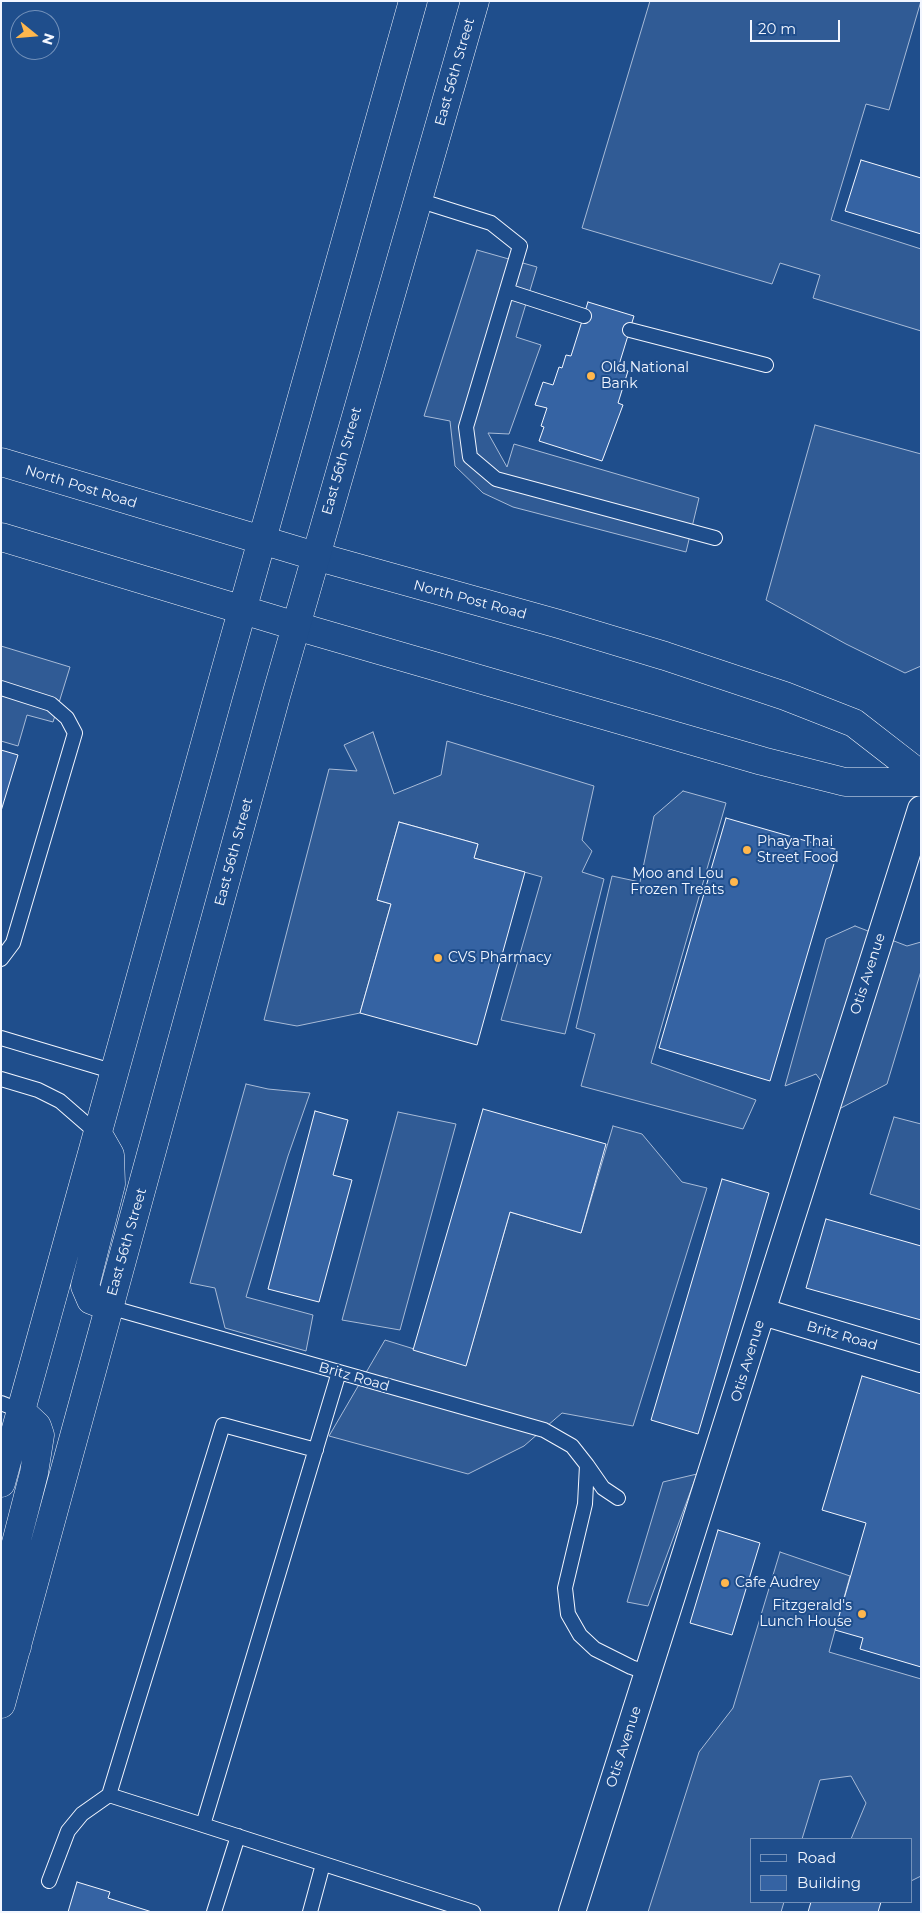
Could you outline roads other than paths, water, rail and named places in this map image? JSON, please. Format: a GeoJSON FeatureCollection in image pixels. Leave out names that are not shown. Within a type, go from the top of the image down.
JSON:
{"type":"FeatureCollection","features":[{"type":"Feature","properties":{"kind":"main road"},"geometry":{"type":"LineString","coordinates":[[1,1484],[11,1407],[98,1134],[242,610],[414,1]]}},
{"type":"Feature","properties":{"kind":"main road","name":"East 56th Street"},"geometry":{"type":"LineString","coordinates":[[1,1704],[315,556],[475,1]]}},
{"type":"Feature","properties":{"kind":"main road","name":"North Post Road"},"geometry":{"type":"LineString","coordinates":[[1,462],[262,542],[559,624],[665,656],[785,696],[854,723],[921,775]]}},
{"type":"Feature","properties":{"kind":"main road"},"geometry":{"type":"LineString","coordinates":[[1,536],[296,626],[790,768],[845,782],[921,782]]}},
{"type":"Feature","properties":{"kind":"main road"},"geometry":{"type":"LineString","coordinates":[[98,1134],[110,1155],[111,1184],[85,1286],[91,1300],[109,1307]]}},
{"type":"Feature","properties":{"kind":"main road"},"geometry":{"type":"LineString","coordinates":[[11,1407],[32,1420],[40,1435],[34,1473],[9,1570],[5,1616],[9,1631],[17,1647]]}},
{"type":"Feature","properties":{"kind":"street","name":"Otis Avenue"},"geometry":{"type":"LineString","coordinates":[[572,1912],[921,809]]}},
{"type":"Feature","properties":{"kind":"street","name":"Britz Road"},"geometry":{"type":"LineString","coordinates":[[763,1312],[921,1359]]}},
{"type":"Feature","properties":{"kind":"lane"},"geometry":{"type":"LineString","coordinates":[[418,200],[491,223],[520,246],[466,427],[470,457],[496,479],[715,538]]}},
{"type":"Feature","properties":{"kind":"lane"},"geometry":{"type":"LineString","coordinates":[[507,291],[584,316]]}},
{"type":"Feature","properties":{"kind":"lane"},"geometry":{"type":"LineString","coordinates":[[630,330],[766,365]]}},
{"type":"Feature","properties":{"kind":"lane"},"geometry":{"type":"LineString","coordinates":[[1,688],[51,704],[66,718],[75,733],[13,943],[1,959]]}},
{"type":"Feature","properties":{"kind":"lane"},"geometry":{"type":"LineString","coordinates":[[1,1038],[114,1072]]}},
{"type":"Feature","properties":{"kind":"lane"},"geometry":{"type":"LineString","coordinates":[[1,1079],[38,1090],[60,1101],[98,1134]]}},
{"type":"Feature","properties":{"kind":"lane","name":"Britz Road"},"geometry":{"type":"LineString","coordinates":[[109,1307],[544,1430],[572,1446],[603,1488],[618,1498]]}},
{"type":"Feature","properties":{"kind":"lane"},"geometry":{"type":"LineString","coordinates":[[203,1825],[339,1372]]}},
{"type":"Feature","properties":{"kind":"lane"},"geometry":{"type":"LineString","coordinates":[[50,1881],[68,1831],[82,1814],[109,1795],[223,1425],[316,1450]]}},
{"type":"Feature","properties":{"kind":"lane"},"geometry":{"type":"LineString","coordinates":[[587,1465],[585,1504],[565,1588],[568,1614],[580,1635],[595,1649],[631,1667],[648,1672]]}},
{"type":"Feature","properties":{"kind":"lane"},"geometry":{"type":"LineString","coordinates":[[109,1795],[474,1912]]}},
{"type":"Feature","properties":{"kind":"lane"},"geometry":{"type":"LineString","coordinates":[[214,1912],[238,1836]]}},
{"type":"Feature","properties":{"kind":"lane"},"geometry":{"type":"LineString","coordinates":[[310,1912],[323,1864]]}},
{"type":"Feature","properties":{"kind":"place","name":"Old National Bank"},"geometry":{"type":"Point","coordinates":[591,376]}},
{"type":"Feature","properties":{"kind":"place","name":"Phaya Thai Street Food"},"geometry":{"type":"Point","coordinates":[747,850]}},
{"type":"Feature","properties":{"kind":"place","name":"Moo and Lou Frozen Treats"},"geometry":{"type":"Point","coordinates":[734,882]}},
{"type":"Feature","properties":{"kind":"place","name":"CVS Pharmacy"},"geometry":{"type":"Point","coordinates":[438,958]}},
{"type":"Feature","properties":{"kind":"place","name":"Cafe Audrey"},"geometry":{"type":"Point","coordinates":[725,1583]}},
{"type":"Feature","properties":{"kind":"place","name":"Fitzgerald's Lunch House"},"geometry":{"type":"Point","coordinates":[862,1614]}}]}
